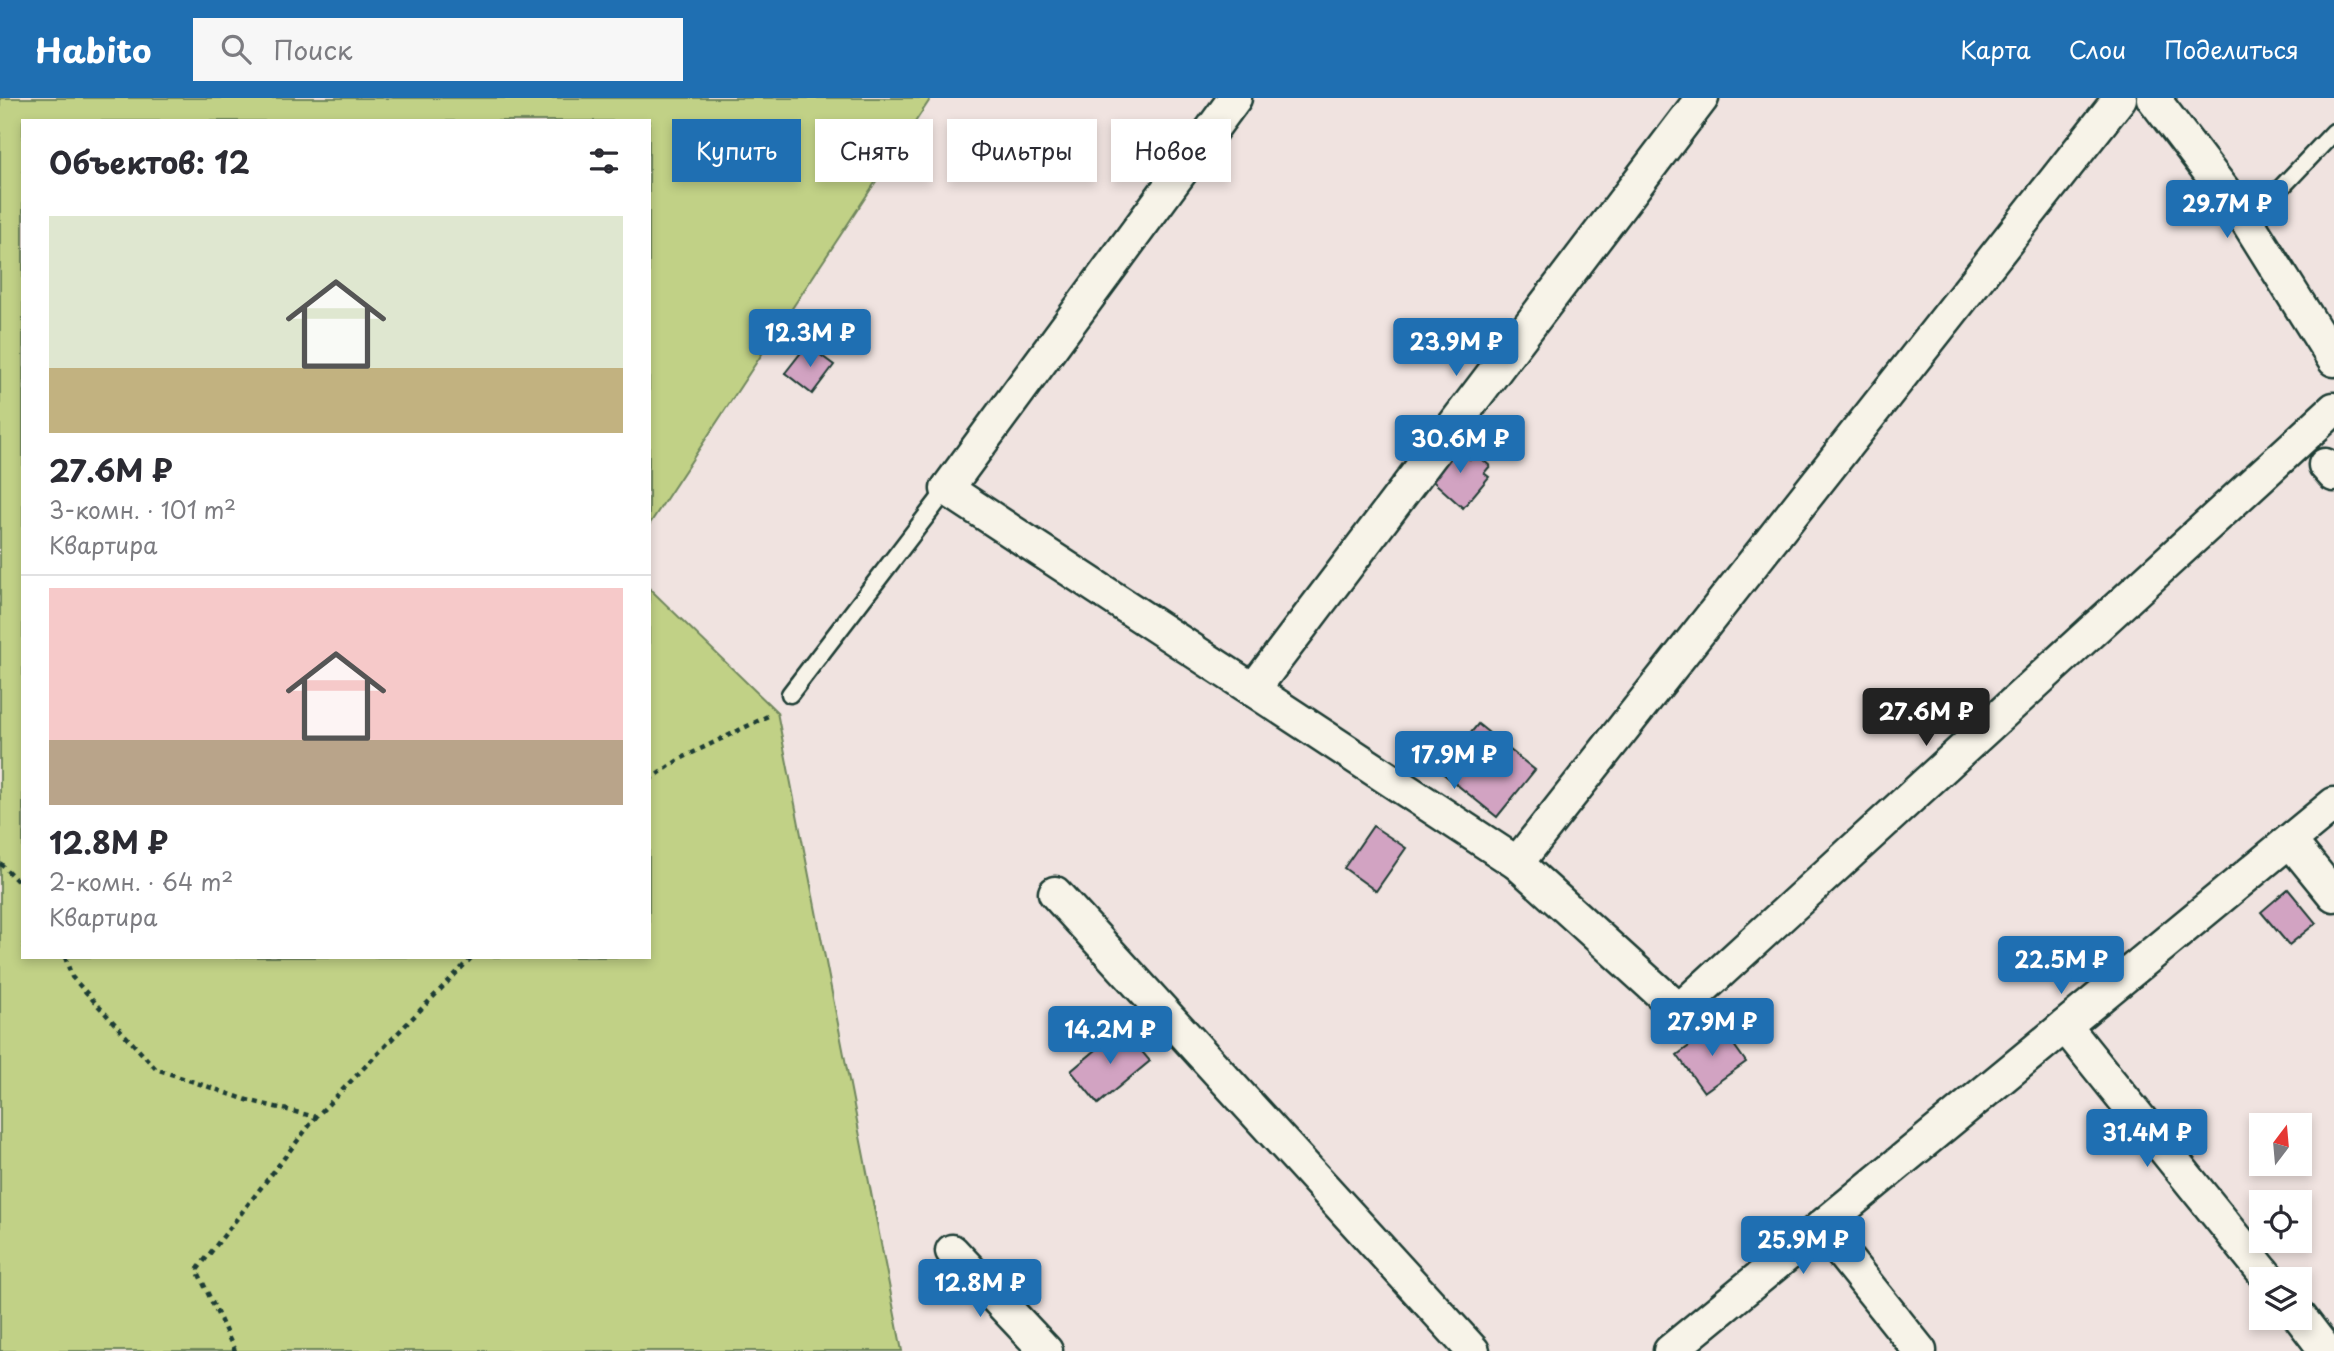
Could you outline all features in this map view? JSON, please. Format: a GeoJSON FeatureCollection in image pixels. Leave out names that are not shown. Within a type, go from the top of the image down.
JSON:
{"type":"FeatureCollection","features":[{"type":"Feature","properties":{"kind":"street"},"geometry":{"type":"LineString","coordinates":[[1235,98],[947,489],[1517,863],[1679,1010],[2334,409]]}},
{"type":"Feature","properties":{"kind":"street"},"geometry":{"type":"LineString","coordinates":[[1253,690],[1702,98]]}},
{"type":"Feature","properties":{"kind":"street"},"geometry":{"type":"LineString","coordinates":[[1517,863],[2120,98]]}},
{"type":"Feature","properties":{"kind":"street"},"geometry":{"type":"LineString","coordinates":[[2152,98],[2247,221],[2334,360]]}},
{"type":"Feature","properties":{"kind":"street"},"geometry":{"type":"LineString","coordinates":[[1670,1351],[2334,804]]}},
{"type":"Feature","properties":{"kind":"street"},"geometry":{"type":"LineString","coordinates":[[2291,841],[2334,895]]}},
{"type":"Feature","properties":{"kind":"street"},"geometry":{"type":"LineString","coordinates":[[1055,893],[1473,1351]]}},
{"type":"Feature","properties":{"kind":"street"},"geometry":{"type":"LineString","coordinates":[[2065,1026],[2259,1267]]}},
{"type":"Feature","properties":{"kind":"street"},"geometry":{"type":"LineString","coordinates":[[1821,1227],[1920,1351]]}},
{"type":"Feature","properties":{"kind":"street"},"geometry":{"type":"LineString","coordinates":[[952,1251],[1046,1351]]}},
{"type":"Feature","properties":{"kind":"street"},"geometry":{"type":"LineString","coordinates":[[2309,1330],[2326,1351]]}},
{"type":"Feature","properties":{"kind":"lane"},"geometry":{"type":"LineString","coordinates":[[2278,191],[2334,132]]}},
{"type":"Feature","properties":{"kind":"lane"},"geometry":{"type":"LineString","coordinates":[[790,694],[947,489]]}},
{"type":"Feature","properties":{"kind":"path"},"geometry":{"type":"LineString","coordinates":[[651,778],[680,759],[777,712]]}},
{"type":"Feature","properties":{"kind":"path"},"geometry":{"type":"LineString","coordinates":[[0,863],[21,885]]}},
{"type":"Feature","properties":{"kind":"path"},"geometry":{"type":"LineString","coordinates":[[66,959],[72,977],[156,1069],[247,1100],[316,1117]]}},
{"type":"Feature","properties":{"kind":"path"},"geometry":{"type":"LineString","coordinates":[[235,1351],[197,1270],[316,1117],[470,959]]}},
{"type":"Feature","properties":{"kind":"green space"},"geometry":{"type":"Polygon","coordinates":[[[0,98],[931,98],[917,119],[815,119],[815,182],[876,182],[651,522],[651,119],[21,119],[21,959],[651,959],[651,590],[777,712],[902,1351],[0,1351],[0,98]]]}},
{"type":"Feature","properties":{"kind":"building"},"geometry":{"type":"Polygon","coordinates":[[[807,345],[834,365],[812,394],[785,373],[807,345]]]}},
{"type":"Feature","properties":{"kind":"building"},"geometry":{"type":"Polygon","coordinates":[[[1453,445],[1470,459],[1475,453],[1490,466],[1484,473],[1489,477],[1463,508],[1427,476],[1453,445]]]}},
{"type":"Feature","properties":{"kind":"building"},"geometry":{"type":"Polygon","coordinates":[[[1478,724],[1535,770],[1497,817],[1440,771],[1478,724]]]}},
{"type":"Feature","properties":{"kind":"building"},"geometry":{"type":"Polygon","coordinates":[[[1373,826],[1406,848],[1376,891],[1344,868],[1373,826]]]}},
{"type":"Feature","properties":{"kind":"building"},"geometry":{"type":"Polygon","coordinates":[[[2288,889],[2316,923],[2289,945],[2261,912],[2288,889]]]}},
{"type":"Feature","properties":{"kind":"building"},"geometry":{"type":"Polygon","coordinates":[[[1719,1024],[1746,1062],[1704,1092],[1677,1055],[1719,1024]]]}},
{"type":"Feature","properties":{"kind":"building"},"geometry":{"type":"Polygon","coordinates":[[[1122,1028],[1150,1061],[1098,1104],[1071,1071],[1122,1028]]]}}]}
